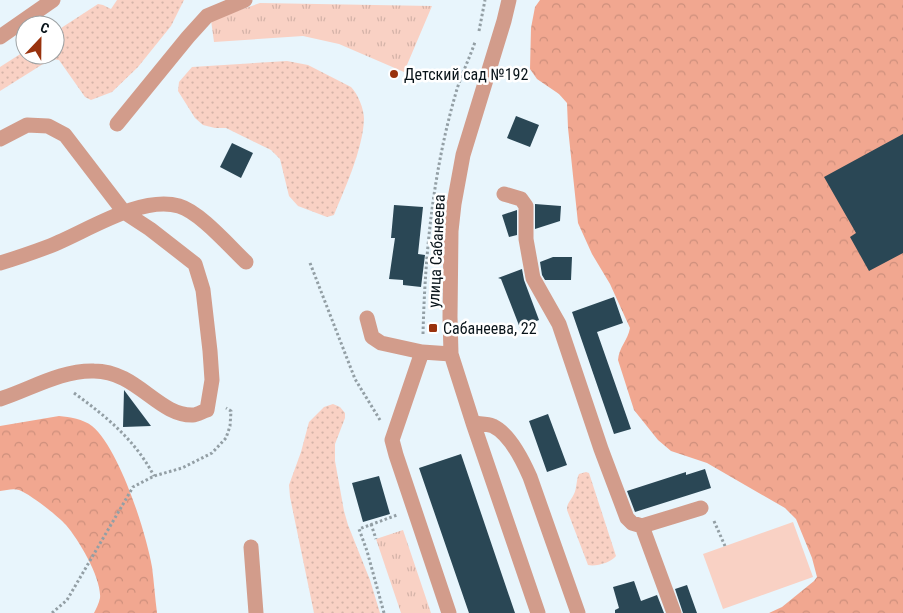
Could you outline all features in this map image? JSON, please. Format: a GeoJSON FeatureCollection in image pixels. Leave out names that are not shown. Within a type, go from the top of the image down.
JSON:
{"type":"FeatureCollection","features":[{"type":"Feature","properties":{"kind":"street"},"geometry":{"type":"LineString","coordinates":[[0,37],[53,0]]}},
{"type":"Feature","properties":{"kind":"street"},"geometry":{"type":"LineString","coordinates":[[117,124],[207,16],[245,0]]}},
{"type":"Feature","properties":{"kind":"street","name":"улица Сабанеева"},"geometry":{"type":"LineString","coordinates":[[508,0],[504,20],[463,155],[454,204],[451,231],[451,354],[538,613]]}},
{"type":"Feature","properties":{"kind":"street"},"geometry":{"type":"LineString","coordinates":[[0,140],[27,126],[48,126],[65,135],[124,212],[150,229],[195,264],[203,290],[212,380],[207,410],[194,416],[175,412],[158,402],[132,382],[114,373],[94,370],[53,378],[0,399]]}},
{"type":"Feature","properties":{"kind":"street"},"geometry":{"type":"LineString","coordinates":[[504,194],[521,199],[526,206],[526,239],[533,278],[559,324],[600,449],[627,518],[632,523],[642,526],[701,508]]}},
{"type":"Feature","properties":{"kind":"street"},"geometry":{"type":"LineString","coordinates":[[0,263],[51,246],[124,212],[158,204],[180,206],[204,221],[246,262]]}},
{"type":"Feature","properties":{"kind":"street"},"geometry":{"type":"LineString","coordinates":[[367,318],[372,337],[381,343],[422,352],[451,354]]}},
{"type":"Feature","properties":{"kind":"street"},"geometry":{"type":"LineString","coordinates":[[422,352],[392,440],[449,613]]}},
{"type":"Feature","properties":{"kind":"street"},"geometry":{"type":"LineString","coordinates":[[473,422],[494,426],[512,444],[523,460],[578,613]]}},
{"type":"Feature","properties":{"kind":"street"},"geometry":{"type":"LineString","coordinates":[[642,526],[674,613]]}},
{"type":"Feature","properties":{"kind":"street"},"geometry":{"type":"LineString","coordinates":[[251,547],[256,613]]}},
{"type":"Feature","properties":{"kind":"path"},"geometry":{"type":"LineString","coordinates":[[310,263],[355,379],[392,440]]}},
{"type":"Feature","properties":{"kind":"path"},"geometry":{"type":"LineString","coordinates":[[53,378],[92,406],[121,431],[138,449],[154,476]]}},
{"type":"Feature","properties":{"kind":"path"},"geometry":{"type":"LineString","coordinates":[[52,613],[67,600],[133,486],[154,476],[182,468],[212,453],[226,438],[230,426],[231,411],[210,398]]}},
{"type":"Feature","properties":{"kind":"path"},"geometry":{"type":"LineString","coordinates":[[701,508],[710,512],[725,546]]}},
{"type":"Feature","properties":{"kind":"path"},"geometry":{"type":"LineString","coordinates":[[384,613],[359,529],[414,509]]}},
{"type":"Feature","properties":{"kind":"path"},"geometry":{"type":"LineString","coordinates":[[371,524],[376,539]]}},
{"type":"Feature","properties":{"kind":"green space"},"geometry":{"type":"Polygon","coordinates":[[[117,0],[184,0],[171,26],[138,67],[112,92],[91,100],[85,97],[63,65],[65,65],[65,25],[98,4],[111,9],[117,0]]]}},
{"type":"Feature","properties":{"kind":"green space"},"geometry":{"type":"Polygon","coordinates":[[[540,0],[903,0],[903,613],[769,613],[782,607],[817,577],[812,558],[796,519],[785,508],[707,463],[671,451],[658,440],[634,410],[618,360],[630,328],[610,284],[592,254],[578,223],[567,103],[559,94],[537,79],[530,69],[531,28],[535,7],[540,0]]]}},
{"type":"Feature","properties":{"kind":"green space"},"geometry":{"type":"Polygon","coordinates":[[[260,3],[432,6],[404,72],[339,44],[303,36],[214,42],[211,20],[260,3]]]}},
{"type":"Feature","properties":{"kind":"green space"},"geometry":{"type":"Polygon","coordinates":[[[15,57],[15,65],[41,65],[0,91],[0,67],[15,57]]]}},
{"type":"Feature","properties":{"kind":"green space"},"geometry":{"type":"Polygon","coordinates":[[[287,61],[308,65],[351,87],[363,111],[363,131],[353,168],[334,215],[327,217],[298,206],[289,196],[280,159],[271,150],[226,128],[203,125],[195,118],[178,91],[179,82],[192,67],[287,61]]]}},
{"type":"Feature","properties":{"kind":"green space"},"geometry":{"type":"Polygon","coordinates":[[[333,404],[340,407],[345,413],[345,418],[335,444],[335,461],[344,511],[370,580],[380,613],[314,613],[289,485],[309,422],[324,407],[333,404]]]}},
{"type":"Feature","properties":{"kind":"green space"},"geometry":{"type":"Polygon","coordinates":[[[59,416],[81,420],[92,426],[112,452],[130,492],[144,533],[152,567],[157,613],[94,613],[100,598],[100,590],[89,560],[71,532],[51,511],[24,492],[14,489],[0,491],[0,426],[59,416]]]}},
{"type":"Feature","properties":{"kind":"green space"},"geometry":{"type":"Polygon","coordinates":[[[589,473],[616,556],[599,565],[588,565],[567,510],[568,503],[575,492],[579,474],[589,473]]]}},
{"type":"Feature","properties":{"kind":"green space"},"geometry":{"type":"Polygon","coordinates":[[[793,522],[813,577],[723,609],[703,554],[793,522]]]}},
{"type":"Feature","properties":{"kind":"green space"},"geometry":{"type":"Polygon","coordinates":[[[403,530],[431,613],[401,613],[376,539],[403,530]]]}},
{"type":"Feature","properties":{"kind":"building"},"geometry":{"type":"Polygon","coordinates":[[[516,116],[539,125],[530,147],[507,138],[516,116]]]}},
{"type":"Feature","properties":{"kind":"building"},"geometry":{"type":"Polygon","coordinates":[[[903,134],[903,253],[869,271],[850,237],[856,233],[824,177],[903,134]]]}},
{"type":"Feature","properties":{"kind":"building"},"geometry":{"type":"Polygon","coordinates":[[[232,143],[253,153],[241,178],[220,167],[232,143]]]}},
{"type":"Feature","properties":{"kind":"building"},"geometry":{"type":"Polygon","coordinates":[[[535,204],[561,206],[560,221],[535,229],[535,204]]]}},
{"type":"Feature","properties":{"kind":"building"},"geometry":{"type":"Polygon","coordinates":[[[394,205],[423,207],[418,254],[425,255],[421,287],[403,285],[403,280],[389,279],[395,238],[391,238],[394,205]]]}},
{"type":"Feature","properties":{"kind":"building"},"geometry":{"type":"Polygon","coordinates":[[[517,210],[517,235],[509,237],[502,215],[517,210]]]}},
{"type":"Feature","properties":{"kind":"building"},"geometry":{"type":"Polygon","coordinates":[[[553,257],[572,257],[571,280],[545,280],[542,275],[540,262],[553,257]]]}},
{"type":"Feature","properties":{"kind":"building"},"geometry":{"type":"Polygon","coordinates":[[[522,269],[524,280],[539,320],[520,328],[501,279],[498,278],[522,269]]]}},
{"type":"Feature","properties":{"kind":"building"},"geometry":{"type":"Polygon","coordinates":[[[614,297],[623,323],[597,332],[631,429],[614,434],[572,312],[614,297]]]}},
{"type":"Feature","properties":{"kind":"building"},"geometry":{"type":"Polygon","coordinates":[[[124,390],[151,426],[123,427],[124,390]]]}},
{"type":"Feature","properties":{"kind":"building"},"geometry":{"type":"Polygon","coordinates":[[[548,414],[567,465],[547,472],[529,421],[548,414]]]}},
{"type":"Feature","properties":{"kind":"building"},"geometry":{"type":"Polygon","coordinates":[[[461,454],[515,613],[469,613],[419,468],[461,454]]]}},
{"type":"Feature","properties":{"kind":"building"},"geometry":{"type":"Polygon","coordinates":[[[705,469],[711,488],[635,512],[627,491],[686,472],[686,475],[705,469]]]}},
{"type":"Feature","properties":{"kind":"building"},"geometry":{"type":"Polygon","coordinates":[[[379,476],[390,514],[363,522],[352,483],[379,476]]]}},
{"type":"Feature","properties":{"kind":"building"},"geometry":{"type":"Polygon","coordinates":[[[634,581],[641,601],[657,595],[664,613],[615,613],[615,610],[619,608],[613,587],[634,581]]]}},
{"type":"Feature","properties":{"kind":"building"},"geometry":{"type":"Polygon","coordinates":[[[687,585],[697,613],[683,613],[675,589],[687,585]]]}},
{"type":"Feature","properties":{"kind":"place","name":"Детский сад №192"},"geometry":{"type":"Point","coordinates":[394,74]}},
{"type":"Feature","properties":{"kind":"place","name":"Сабанеева, 22"},"geometry":{"type":"Point","coordinates":[433,328]}}]}
